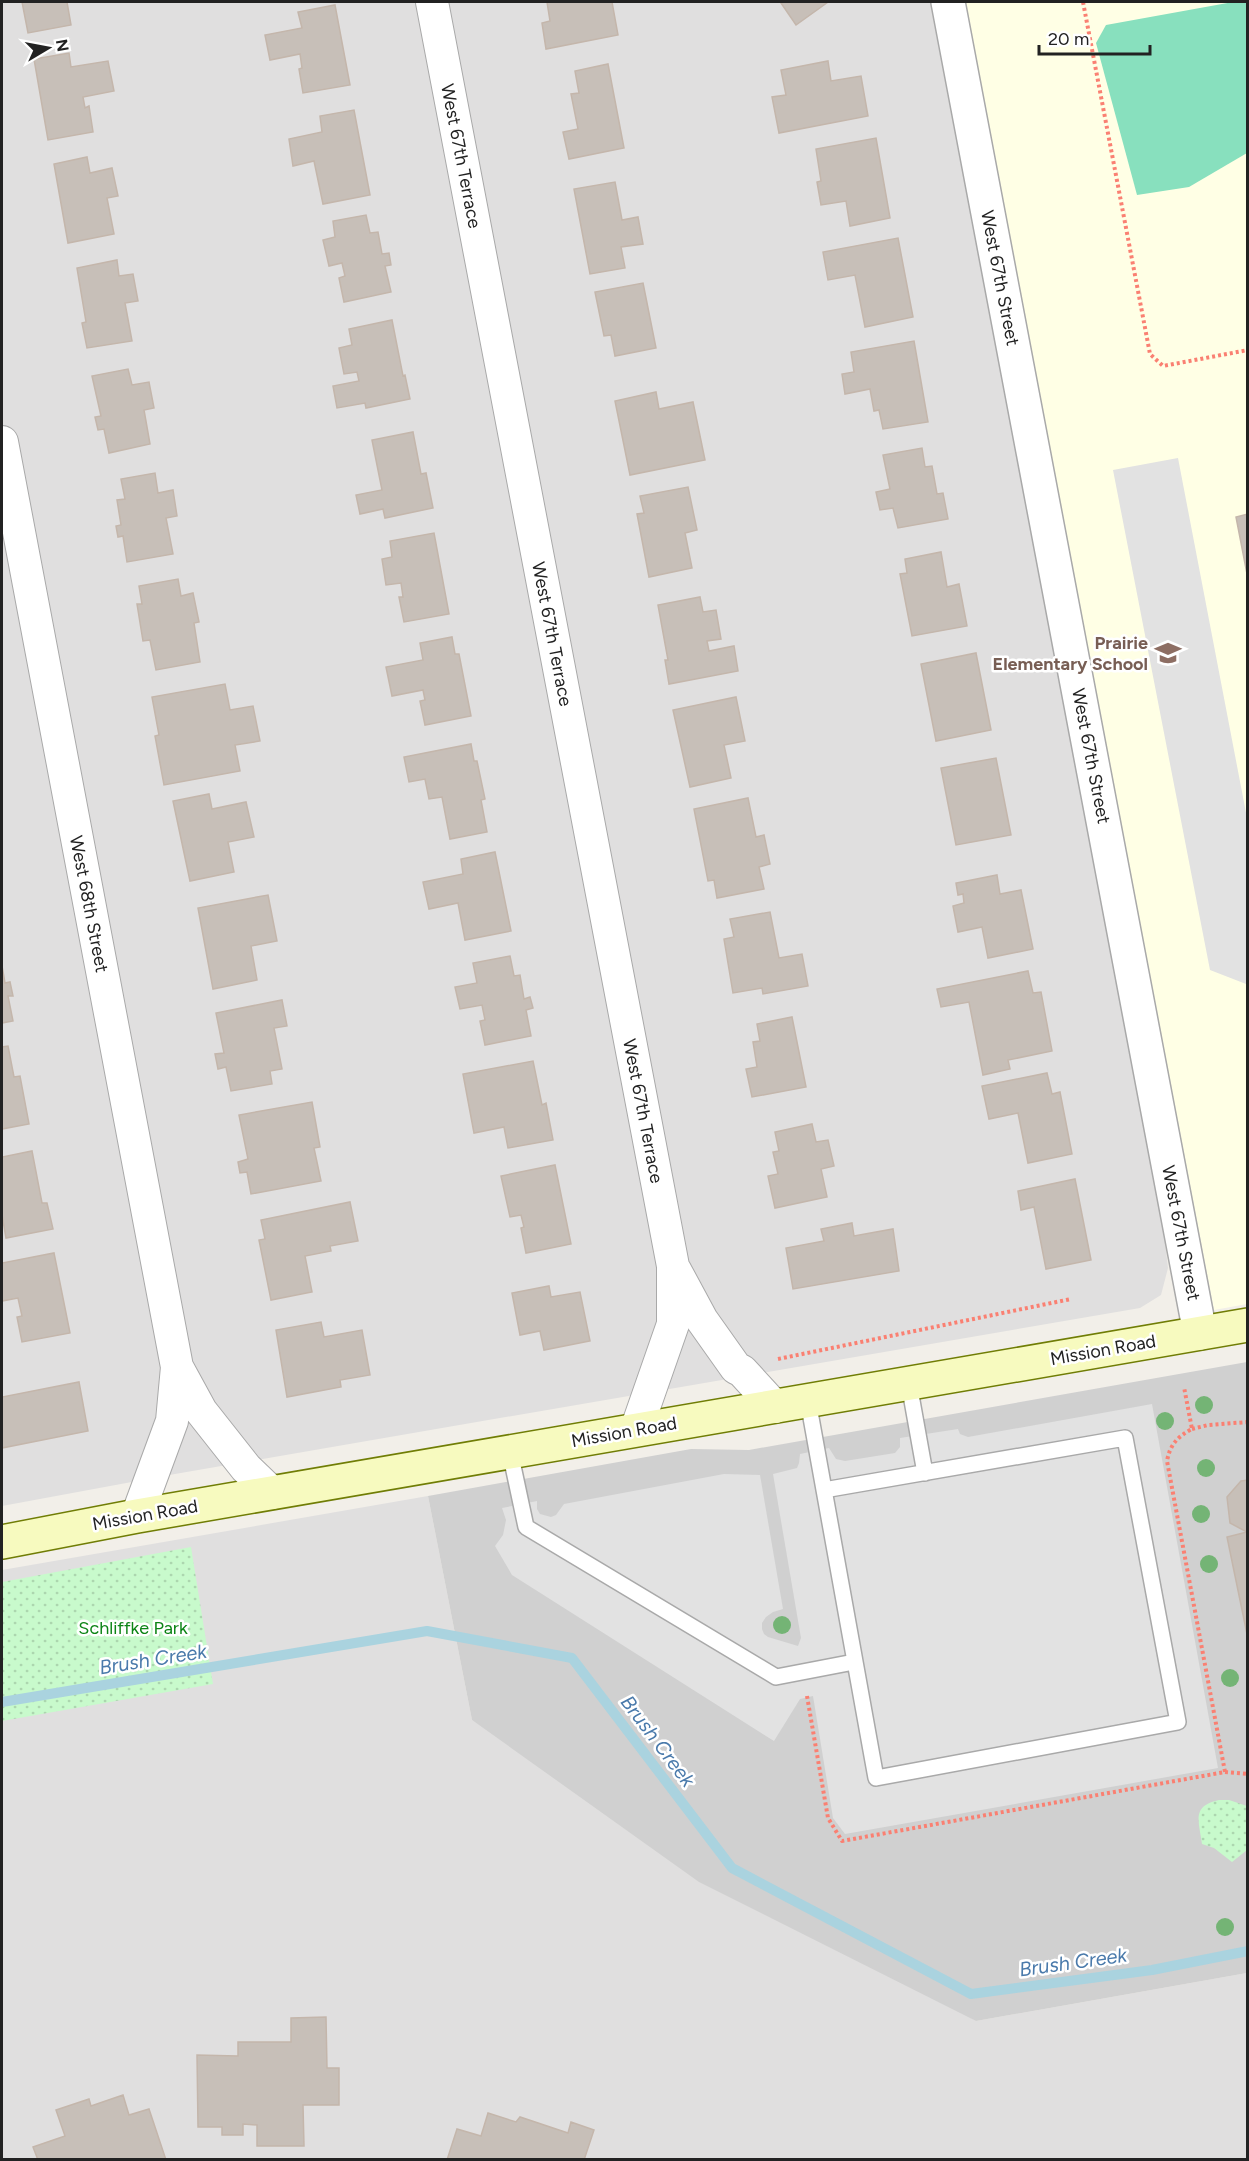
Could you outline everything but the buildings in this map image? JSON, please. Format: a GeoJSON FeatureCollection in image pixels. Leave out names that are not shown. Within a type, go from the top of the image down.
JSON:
{"type":"FeatureCollection","features":[{"type":"Feature","properties":{"kind":"main road","name":"Mission Road"},"geometry":{"type":"LineString","coordinates":[[2,1542],[137,1516],[1248,1325]]}},
{"type":"Feature","properties":{"kind":"street","name":"West 67th Terrace"},"geometry":{"type":"LineString","coordinates":[[432,2],[673,1266],[673,1324],[636,1430]]}},
{"type":"Feature","properties":{"kind":"street","name":"West 67th Street"},"geometry":{"type":"LineString","coordinates":[[948,2],[1200,1333]]}},
{"type":"Feature","properties":{"kind":"street","name":"West 68th Street"},"geometry":{"type":"LineString","coordinates":[[2,442],[177,1367],[172,1421],[137,1516]]}},
{"type":"Feature","properties":{"kind":"street","name":"West 67th Terrace"},"geometry":{"type":"LineString","coordinates":[[673,1266],[702,1320],[722,1349],[736,1368],[742,1371],[775,1407]]}},
{"type":"Feature","properties":{"kind":"street","name":"West 68th Street"},"geometry":{"type":"LineString","coordinates":[[177,1367],[201,1411],[246,1468],[272,1493]]}},
{"type":"Feature","properties":{"kind":"lane"},"geometry":{"type":"LineString","coordinates":[[909,1384],[924,1473]]}},
{"type":"Feature","properties":{"kind":"lane"},"geometry":{"type":"LineString","coordinates":[[808,1401],[854,1662],[876,1778],[1178,1722],[1125,1438],[824,1490]]}},
{"type":"Feature","properties":{"kind":"lane"},"geometry":{"type":"LineString","coordinates":[[510,1452],[526,1527],[776,1677],[854,1662]]}},
{"type":"Feature","properties":{"kind":"path"},"geometry":{"type":"LineString","coordinates":[[1083,2],[1150,354],[1163,366],[1248,350]]}},
{"type":"Feature","properties":{"kind":"path"},"geometry":{"type":"LineString","coordinates":[[767,1361],[1071,1299]]}},
{"type":"Feature","properties":{"kind":"path"},"geometry":{"type":"LineString","coordinates":[[1184,1387],[1192,1429]]}},
{"type":"Feature","properties":{"kind":"path"},"geometry":{"type":"LineString","coordinates":[[1225,1772],[1167,1461],[1174,1443],[1181,1435],[1192,1429],[1209,1425],[1248,1422]]}},
{"type":"Feature","properties":{"kind":"path"},"geometry":{"type":"LineString","coordinates":[[802,1672],[828,1818],[842,1840],[1225,1772],[1248,1774]]}},
{"type":"Feature","properties":{"kind":"shaded area"},"geometry":{"type":"Polygon","coordinates":[[[2,2],[930,2],[1164,1232],[1168,1268],[1161,1295],[1140,1308],[175,1474],[2,1506],[2,2]]]}},
{"type":"Feature","properties":{"kind":"shaded area","name":"Prairie Elementary School"},"geometry":{"type":"Polygon","coordinates":[[[964,2],[1247,2],[1247,1304],[1214,1310],[964,2]]]}},
{"type":"Feature","properties":{"kind":"shaded area"},"geometry":{"type":"Polygon","coordinates":[[[1178,458],[1247,818],[1248,984],[1210,970],[1113,470],[1178,458]]]}},
{"type":"Feature","properties":{"kind":"shaded area"},"geometry":{"type":"Polygon","coordinates":[[[1247,1362],[1247,1973],[976,2021],[699,1882],[472,1720],[428,1496],[691,1449],[749,1450],[1247,1362]]]}},
{"type":"Feature","properties":{"kind":"shaded area"},"geometry":{"type":"Polygon","coordinates":[[[1152,1404],[1218,1768],[845,1834],[833,1818],[813,1696],[800,1699],[774,1741],[512,1575],[495,1546],[503,1535],[506,1520],[502,1508],[537,1501],[540,1514],[551,1517],[556,1515],[564,1504],[724,1474],[760,1475],[783,1609],[766,1617],[762,1623],[762,1629],[768,1637],[798,1646],[801,1638],[773,1474],[797,1468],[800,1454],[829,1448],[836,1459],[845,1461],[895,1453],[900,1447],[900,1438],[958,1429],[960,1434],[968,1437],[1152,1404]]]}},
{"type":"Feature","properties":{"kind":"shaded area"},"geometry":{"type":"Polygon","coordinates":[[[428,1496],[472,1720],[976,2021],[1247,1973],[1247,2159],[2,2160],[2,1570],[428,1496]]]}},
{"type":"Feature","properties":{"kind":"green space"},"geometry":{"type":"Polygon","coordinates":[[[1233,2],[1247,2],[1247,153],[1189,187],[1137,195],[1096,43],[1106,25],[1233,2]]]}},
{"type":"Feature","properties":{"kind":"green space","name":"Schliffke Park"},"geometry":{"type":"Polygon","coordinates":[[[191,1547],[213,1684],[2,1721],[2,1582],[191,1547]]]}},
{"type":"Feature","properties":{"kind":"green space"},"geometry":{"type":"Polygon","coordinates":[[[1219,1800],[1229,1800],[1247,1806],[1247,1850],[1232,1862],[1214,1848],[1202,1844],[1199,1822],[1201,1810],[1204,1806],[1219,1800]]]}},
{"type":"Feature","properties":{"kind":"waterway","name":"Brush Creek"},"geometry":{"type":"LineString","coordinates":[[2,1702],[427,1631],[572,1658],[732,1868],[971,1994],[1152,1970],[1248,1951]]}},
{"type":"Feature","properties":{"kind":"place","name":"Prairie Elementary School"},"geometry":{"type":"Point","coordinates":[1168,653]}}]}
